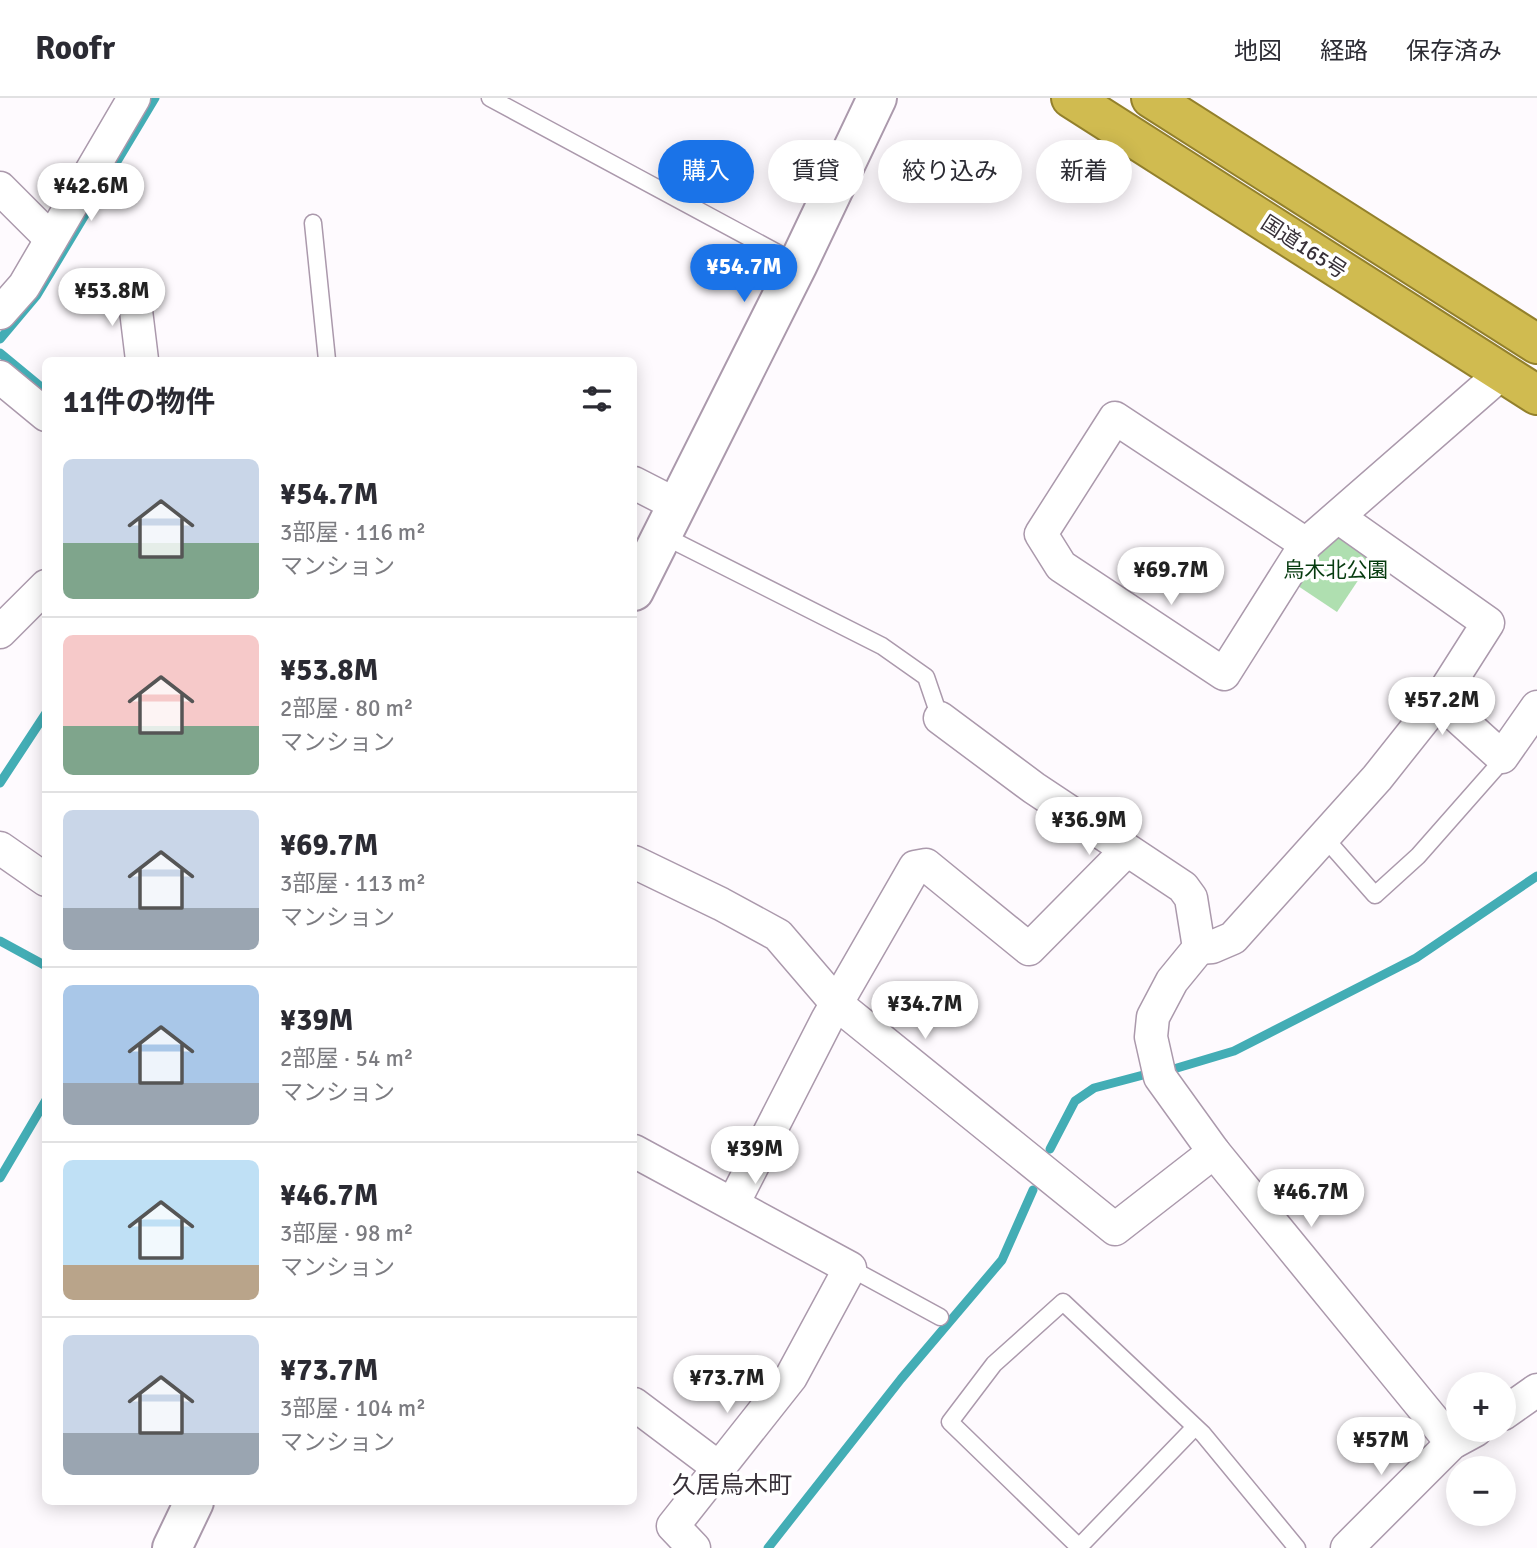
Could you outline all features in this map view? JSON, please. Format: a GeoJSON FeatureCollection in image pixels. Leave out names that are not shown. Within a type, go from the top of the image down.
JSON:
{"type":"FeatureCollection","features":[{"type":"Feature","properties":{"kind":"highway","name":"国道165号"},"geometry":{"type":"LineString","coordinates":[[1072,98],[1537,395]]}},
{"type":"Feature","properties":{"kind":"highway","name":"国道165号"},"geometry":{"type":"LineString","coordinates":[[1151,98],[1537,344]]}},
{"type":"Feature","properties":{"kind":"street"},"geometry":{"type":"LineString","coordinates":[[0,313],[24,286],[134,98]]}},
{"type":"Feature","properties":{"kind":"street"},"geometry":{"type":"LineString","coordinates":[[637,586],[798,264],[877,98]]}},
{"type":"Feature","properties":{"kind":"street"},"geometry":{"type":"LineString","coordinates":[[0,188],[51,239]]}},
{"type":"Feature","properties":{"kind":"street"},"geometry":{"type":"LineString","coordinates":[[134,293],[142,357]]}},
{"type":"Feature","properties":{"kind":"street"},"geometry":{"type":"LineString","coordinates":[[1307,544],[1115,418],[1041,534],[1061,566],[1224,674],[1307,544],[1502,373]]}},
{"type":"Feature","properties":{"kind":"street"},"geometry":{"type":"LineString","coordinates":[[0,377],[42,412]]}},
{"type":"Feature","properties":{"kind":"street"},"geometry":{"type":"LineString","coordinates":[[637,486],[670,520]]}},
{"type":"Feature","properties":{"kind":"street"},"geometry":{"type":"LineString","coordinates":[[1199,947],[1212,947],[1233,938],[1324,837],[1439,700],[1488,623],[1338,517]]}},
{"type":"Feature","properties":{"kind":"street"},"geometry":{"type":"LineString","coordinates":[[0,632],[42,590]]}},
{"type":"Feature","properties":{"kind":"street"},"geometry":{"type":"LineString","coordinates":[[1439,700],[1502,757],[1537,707]]}},
{"type":"Feature","properties":{"kind":"street"},"geometry":{"type":"LineString","coordinates":[[940,718],[1126,851],[1146,860],[1184,887],[1191,898],[1199,947],[1172,981],[1153,1017],[1151,1037],[1160,1077],[1214,1152],[1446,1416]]}},
{"type":"Feature","properties":{"kind":"street"},"geometry":{"type":"LineString","coordinates":[[0,848],[42,877]]}},
{"type":"Feature","properties":{"kind":"street"},"geometry":{"type":"LineString","coordinates":[[733,1204],[827,1020],[915,867],[926,866],[1029,949],[1126,851]]}},
{"type":"Feature","properties":{"kind":"street"},"geometry":{"type":"LineString","coordinates":[[637,863],[722,904],[778,935],[838,1005],[1115,1229],[1214,1152]]}},
{"type":"Feature","properties":{"kind":"street"},"geometry":{"type":"LineString","coordinates":[[637,1153],[850,1268],[791,1377],[673,1526],[694,1548]]}},
{"type":"Feature","properties":{"kind":"street"},"geometry":{"type":"LineString","coordinates":[[1516,1405],[1537,1390]]}},
{"type":"Feature","properties":{"kind":"street"},"geometry":{"type":"LineString","coordinates":[[637,1406],[719,1468]]}},
{"type":"Feature","properties":{"kind":"street"},"geometry":{"type":"LineString","coordinates":[[1347,1548],[1459,1442]]}},
{"type":"Feature","properties":{"kind":"street"},"geometry":{"type":"LineString","coordinates":[[172,1548],[193,1505]]}},
{"type":"Feature","properties":{"kind":"lane"},"geometry":{"type":"LineString","coordinates":[[490,98],[798,264]]}},
{"type":"Feature","properties":{"kind":"lane"},"geometry":{"type":"LineString","coordinates":[[313,223],[327,357]]}},
{"type":"Feature","properties":{"kind":"lane"},"geometry":{"type":"LineString","coordinates":[[670,520],[882,646],[926,677],[940,718]]}},
{"type":"Feature","properties":{"kind":"lane"},"geometry":{"type":"LineString","coordinates":[[1324,837],[1375,895],[1418,856],[1500,763],[1502,757]]}},
{"type":"Feature","properties":{"kind":"lane"},"geometry":{"type":"LineString","coordinates":[[850,1268],[940,1317]]}},
{"type":"Feature","properties":{"kind":"lane"},"geometry":{"type":"LineString","coordinates":[[1195,1427],[1079,1547],[950,1422],[995,1364],[1063,1302],[1195,1427],[1297,1548]]}},
{"type":"Feature","properties":{"kind":"green space","name":"烏木北公園"},"geometry":{"type":"Polygon","coordinates":[[[1350,535],[1375,555],[1337,612],[1298,586],[1328,540],[1350,535]]]}},
{"type":"Feature","properties":{"kind":"waterway"},"geometry":{"type":"LineString","coordinates":[[0,339],[37,295],[155,98]]}},
{"type":"Feature","properties":{"kind":"waterway"},"geometry":{"type":"LineString","coordinates":[[0,353],[42,388]]}},
{"type":"Feature","properties":{"kind":"waterway"},"geometry":{"type":"LineString","coordinates":[[0,783],[42,719]]}},
{"type":"Feature","properties":{"kind":"waterway"},"geometry":{"type":"LineString","coordinates":[[1177,1068],[1234,1051],[1416,958],[1537,876]]}},
{"type":"Feature","properties":{"kind":"waterway"},"geometry":{"type":"LineString","coordinates":[[0,941],[42,964]]}},
{"type":"Feature","properties":{"kind":"waterway"},"geometry":{"type":"LineString","coordinates":[[1050,1149],[1075,1101],[1094,1088],[1147,1074]]}},
{"type":"Feature","properties":{"kind":"waterway"},"geometry":{"type":"LineString","coordinates":[[0,1178],[42,1107]]}},
{"type":"Feature","properties":{"kind":"waterway"},"geometry":{"type":"LineString","coordinates":[[768,1548],[901,1379],[1002,1260],[1033,1190]]}},
{"type":"Feature","properties":{"kind":"district","name":"久居烏木町"},"geometry":{"type":"Point","coordinates":[732,1485]}}]}
